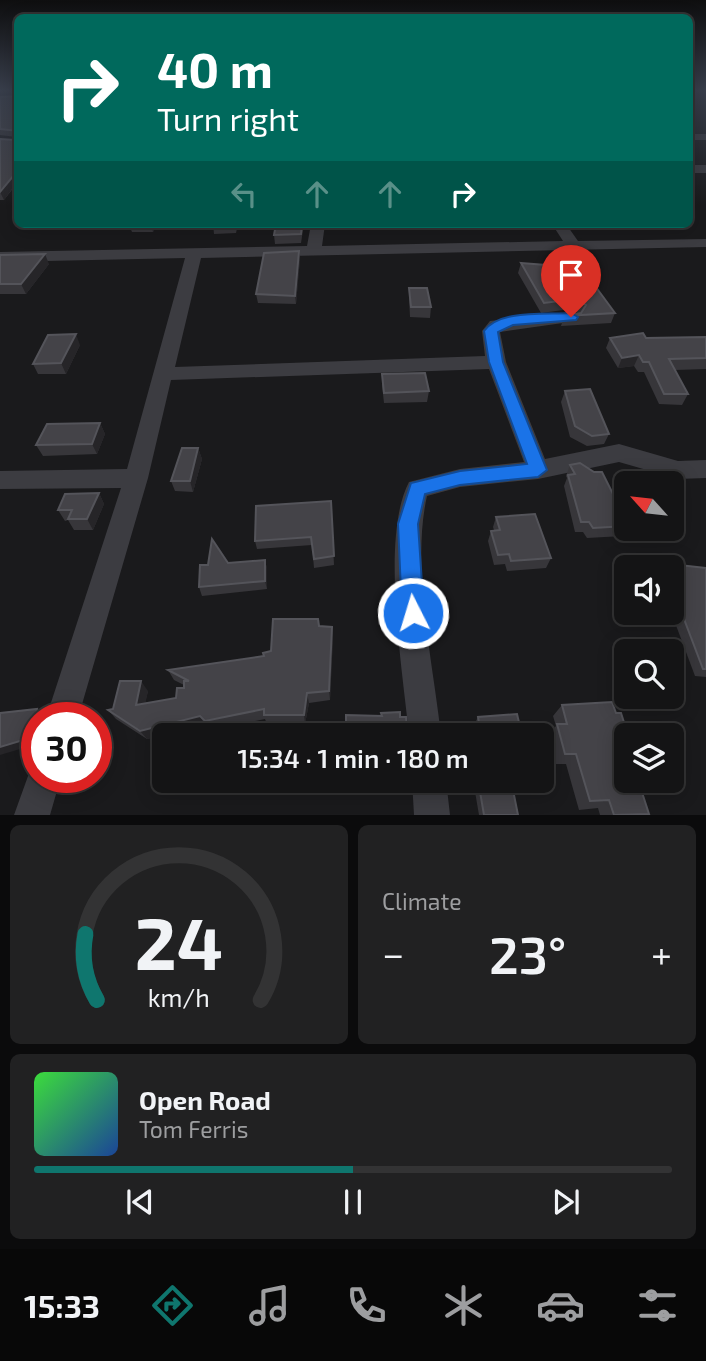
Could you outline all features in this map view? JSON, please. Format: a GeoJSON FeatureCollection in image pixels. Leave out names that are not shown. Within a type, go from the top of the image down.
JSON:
{"type":"FeatureCollection","features":[{"type":"Feature","properties":{"kind":"street"},"geometry":{"type":"LineString","coordinates":[[314,251],[317,228]]}},
{"type":"Feature","properties":{"kind":"street"},"geometry":{"type":"LineString","coordinates":[[562,228],[573,245]]}},
{"type":"Feature","properties":{"kind":"street"},"geometry":{"type":"LineString","coordinates":[[0,257],[706,243]]}},
{"type":"Feature","properties":{"kind":"street"},"geometry":{"type":"LineString","coordinates":[[67,702],[136,478],[194,255]]}},
{"type":"Feature","properties":{"kind":"street"},"geometry":{"type":"LineString","coordinates":[[538,470],[496,362],[491,331],[496,325],[571,317]]}},
{"type":"Feature","properties":{"kind":"street"},"geometry":{"type":"LineString","coordinates":[[164,374],[496,362]]}},
{"type":"Feature","properties":{"kind":"street"},"geometry":{"type":"LineString","coordinates":[[424,723],[408,564],[408,524],[417,489],[460,478],[538,470],[618,453],[678,470],[706,469]]}},
{"type":"Feature","properties":{"kind":"street"},"geometry":{"type":"LineString","coordinates":[[0,480],[136,478]]}},
{"type":"Feature","properties":{"kind":"street"},"geometry":{"type":"LineString","coordinates":[[32,815],[39,793]]}},
{"type":"Feature","properties":{"kind":"street"},"geometry":{"type":"LineString","coordinates":[[430,793],[432,815]]}},
{"type":"Feature","properties":{"kind":"building"},"geometry":{"type":"Polygon","coordinates":[[[0,139],[14,140],[14,175],[0,192],[0,139]]]}},
{"type":"Feature","properties":{"kind":"building"},"geometry":{"type":"Polygon","coordinates":[[[275,228],[302,228],[301,234],[274,235],[275,228]]]}},
{"type":"Feature","properties":{"kind":"building"},"geometry":{"type":"Polygon","coordinates":[[[299,251],[295,296],[256,294],[264,253],[299,251]]]}},
{"type":"Feature","properties":{"kind":"building"},"geometry":{"type":"Polygon","coordinates":[[[45,254],[21,284],[0,284],[0,255],[45,254]]]}},
{"type":"Feature","properties":{"kind":"building"},"geometry":{"type":"Polygon","coordinates":[[[521,263],[546,265],[550,271],[584,271],[615,313],[564,316],[581,313],[586,305],[575,299],[544,303],[521,263]]]}},
{"type":"Feature","properties":{"kind":"building"},"geometry":{"type":"Polygon","coordinates":[[[409,288],[427,288],[431,307],[411,307],[409,288]]]}},
{"type":"Feature","properties":{"kind":"building"},"geometry":{"type":"Polygon","coordinates":[[[643,333],[646,338],[706,337],[706,358],[669,359],[688,394],[664,394],[649,362],[643,362],[639,355],[622,358],[610,338],[643,333]]]}},
{"type":"Feature","properties":{"kind":"building"},"geometry":{"type":"Polygon","coordinates":[[[76,334],[61,363],[33,364],[48,335],[76,334]]]}},
{"type":"Feature","properties":{"kind":"building"},"geometry":{"type":"Polygon","coordinates":[[[425,373],[429,391],[384,393],[382,374],[425,373]]]}},
{"type":"Feature","properties":{"kind":"building"},"geometry":{"type":"Polygon","coordinates":[[[590,389],[609,434],[592,436],[575,426],[565,391],[590,389]]]}},
{"type":"Feature","properties":{"kind":"building"},"geometry":{"type":"Polygon","coordinates":[[[100,423],[92,444],[36,445],[47,424],[100,423]]]}},
{"type":"Feature","properties":{"kind":"building"},"geometry":{"type":"Polygon","coordinates":[[[182,448],[198,448],[190,481],[171,481],[182,448]]]}},
{"type":"Feature","properties":{"kind":"building"},"geometry":{"type":"Polygon","coordinates":[[[580,463],[594,472],[602,472],[614,496],[614,527],[593,528],[589,522],[581,522],[568,475],[575,474],[570,465],[580,463]]]}},
{"type":"Feature","properties":{"kind":"building"},"geometry":{"type":"Polygon","coordinates":[[[99,493],[87,519],[68,519],[72,510],[58,510],[65,494],[99,493]]]}},
{"type":"Feature","properties":{"kind":"building"},"geometry":{"type":"Polygon","coordinates":[[[331,501],[334,556],[314,559],[311,537],[255,541],[256,506],[331,501]]]}},
{"type":"Feature","properties":{"kind":"building"},"geometry":{"type":"Polygon","coordinates":[[[535,514],[551,558],[511,561],[509,554],[498,555],[491,531],[500,530],[496,517],[535,514]]]}},
{"type":"Feature","properties":{"kind":"building"},"geometry":{"type":"Polygon","coordinates":[[[212,539],[228,563],[265,560],[265,581],[199,587],[200,565],[208,565],[212,539]]]}},
{"type":"Feature","properties":{"kind":"building"},"geometry":{"type":"Polygon","coordinates":[[[684,566],[706,568],[706,669],[703,669],[684,619],[684,566]]]}},
{"type":"Feature","properties":{"kind":"building"},"geometry":{"type":"Polygon","coordinates":[[[273,619],[318,619],[319,626],[332,627],[329,691],[307,693],[304,715],[264,715],[264,709],[205,721],[200,716],[172,723],[152,723],[152,728],[140,731],[112,713],[120,681],[141,681],[136,705],[176,698],[177,688],[184,688],[184,681],[189,681],[168,670],[264,656],[263,653],[271,651],[273,619]]]}},
{"type":"Feature","properties":{"kind":"building"},"geometry":{"type":"Polygon","coordinates":[[[612,702],[616,713],[621,713],[624,723],[614,723],[614,793],[642,793],[649,814],[614,815],[609,800],[590,801],[576,754],[565,754],[557,724],[567,724],[562,705],[612,702]]]}},
{"type":"Feature","properties":{"kind":"building"},"geometry":{"type":"Polygon","coordinates":[[[21,711],[21,741],[0,747],[0,713],[21,711]]]}},
{"type":"Feature","properties":{"kind":"building"},"geometry":{"type":"Polygon","coordinates":[[[400,712],[400,717],[406,717],[406,723],[346,723],[346,715],[382,716],[381,713],[400,712]]]}},
{"type":"Feature","properties":{"kind":"building"},"geometry":{"type":"Polygon","coordinates":[[[517,714],[519,723],[479,723],[478,717],[517,714]]]}},
{"type":"Feature","properties":{"kind":"building"},"geometry":{"type":"Polygon","coordinates":[[[480,793],[514,793],[518,815],[484,815],[480,793]]]}},
{"type":"Feature","properties":{"kind":"route"},"geometry":{"type":"LineString","coordinates":[[413,613],[408,564],[408,524],[417,489],[460,478],[538,470],[503,373],[496,362],[491,331],[496,325],[513,321],[571,317]]}}]}
